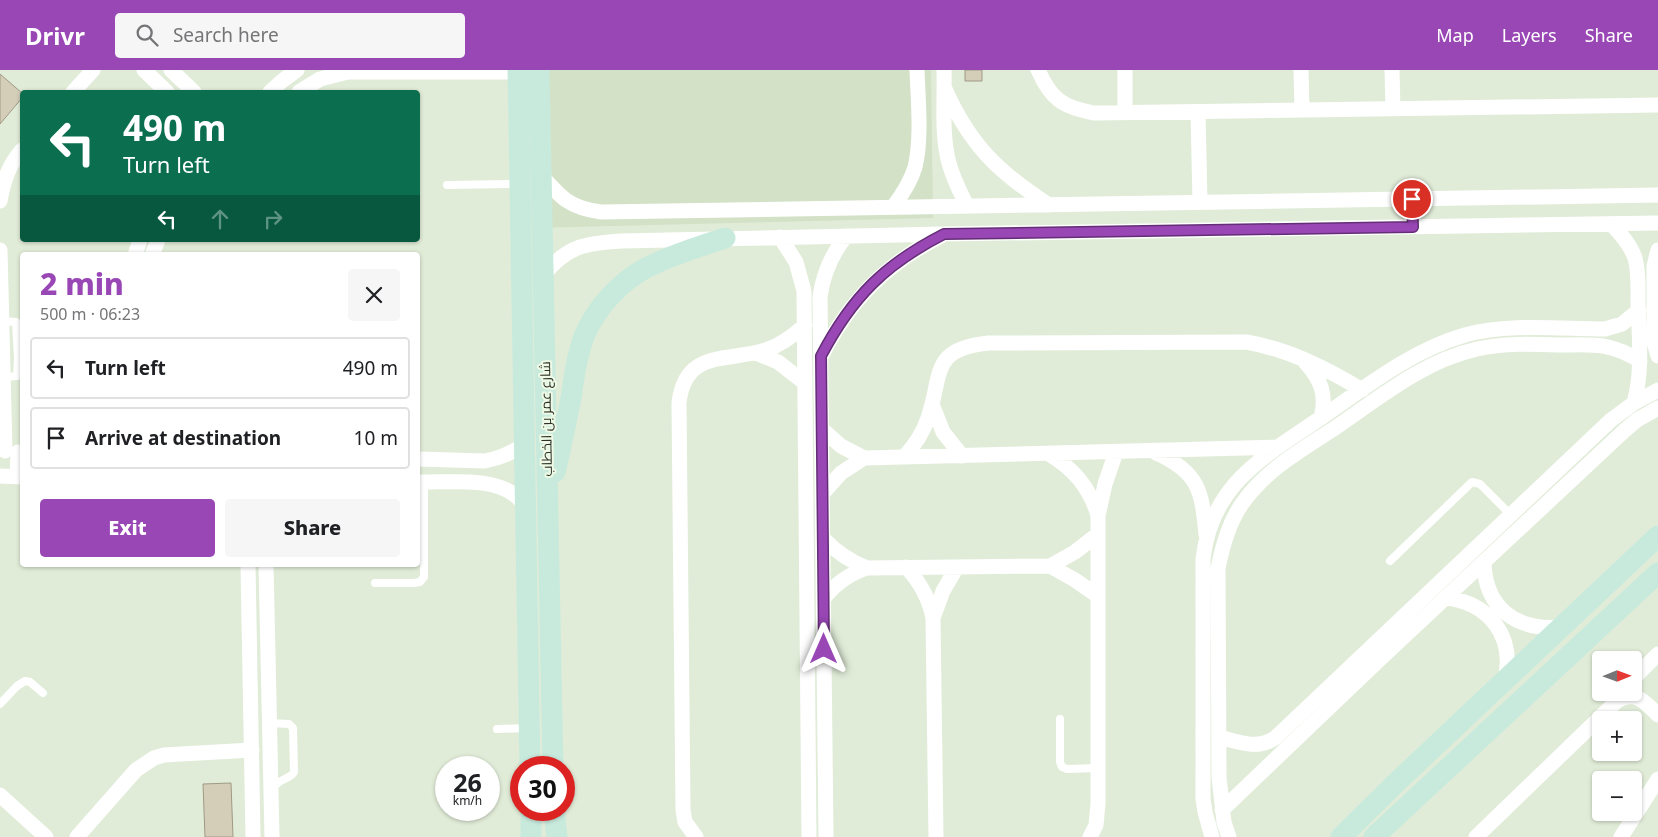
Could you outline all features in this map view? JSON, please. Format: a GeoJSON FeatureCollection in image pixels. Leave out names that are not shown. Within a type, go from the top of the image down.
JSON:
{"type":"FeatureCollection","features":[{"type":"Feature","properties":{"kind":"street"},"geometry":{"type":"LineString","coordinates":[[75,90],[93,70]]}},
{"type":"Feature","properties":{"kind":"street"},"geometry":{"type":"LineString","coordinates":[[144,70],[165,90]]}},
{"type":"Feature","properties":{"kind":"street"},"geometry":{"type":"LineString","coordinates":[[171,70],[192,90]]}},
{"type":"Feature","properties":{"kind":"street"},"geometry":{"type":"LineString","coordinates":[[272,90],[296,70]]}},
{"type":"Feature","properties":{"kind":"street"},"geometry":{"type":"LineString","coordinates":[[893,207],[910,181],[915,166],[918,135],[917,70]]}},
{"type":"Feature","properties":{"kind":"street"},"geometry":{"type":"LineString","coordinates":[[944,70],[946,145],[949,163],[967,206]]}},
{"type":"Feature","properties":{"kind":"street"},"geometry":{"type":"LineString","coordinates":[[1038,70],[1045,87],[1058,100],[1075,110],[1094,113],[1658,105]]}},
{"type":"Feature","properties":{"kind":"street"},"geometry":{"type":"LineString","coordinates":[[1125,70],[1125,113]]}},
{"type":"Feature","properties":{"kind":"street"},"geometry":{"type":"LineString","coordinates":[[1301,70],[1302,110]]}},
{"type":"Feature","properties":{"kind":"street"},"geometry":{"type":"LineString","coordinates":[[1392,70],[1393,108]]}},
{"type":"Feature","properties":{"kind":"street"},"geometry":{"type":"LineString","coordinates":[[302,90],[320,79],[348,72],[525,71]]}},
{"type":"Feature","properties":{"kind":"street","name":"شارع عمر بن الخطاب"},"geometry":{"type":"LineString","coordinates":[[525,71],[540,107],[520,184],[530,756]]}},
{"type":"Feature","properties":{"kind":"street","name":"شارع عمر بن الخطاب"},"geometry":{"type":"LineString","coordinates":[[525,71],[519,108],[530,150],[541,175],[553,756]]}},
{"type":"Feature","properties":{"kind":"street"},"geometry":{"type":"LineString","coordinates":[[945,89],[962,123],[979,148],[1011,179],[1049,205]]}},
{"type":"Feature","properties":{"kind":"street"},"geometry":{"type":"LineString","coordinates":[[519,108],[526,114],[532,114],[540,107]]}},
{"type":"Feature","properties":{"kind":"street"},"geometry":{"type":"LineString","coordinates":[[1198,112],[1200,202]]}},
{"type":"Feature","properties":{"kind":"street"},"geometry":{"type":"LineString","coordinates":[[0,201],[5,177],[20,153]]}},
{"type":"Feature","properties":{"kind":"street"},"geometry":{"type":"LineString","coordinates":[[541,175],[557,194],[569,203],[583,209],[601,212],[1658,195]]}},
{"type":"Feature","properties":{"kind":"street"},"geometry":{"type":"LineString","coordinates":[[1412,199],[1413,227]]}},
{"type":"Feature","properties":{"kind":"street"},"geometry":{"type":"LineString","coordinates":[[543,276],[553,263],[566,253],[585,245],[621,241],[1658,223]]}},
{"type":"Feature","properties":{"kind":"street"},"geometry":{"type":"LineString","coordinates":[[1610,224],[1626,240],[1638,270],[1640,361],[1639,382],[1634,403]]}},
{"type":"Feature","properties":{"kind":"street"},"geometry":{"type":"LineString","coordinates":[[821,356],[847,313],[881,275],[900,259],[944,234]]}},
{"type":"Feature","properties":{"kind":"street"},"geometry":{"type":"LineString","coordinates":[[826,837],[820,297],[822,284],[831,259],[846,236]]}},
{"type":"Feature","properties":{"kind":"street"},"geometry":{"type":"LineString","coordinates":[[780,237],[796,262],[804,291],[807,684],[805,834]]}},
{"type":"Feature","properties":{"kind":"street"},"geometry":{"type":"LineString","coordinates":[[548,499],[562,442],[578,357],[585,335],[596,315],[609,297],[644,269],[664,259],[725,238]]}},
{"type":"Feature","properties":{"kind":"street"},"geometry":{"type":"LineString","coordinates":[[0,250],[4,377],[12,452],[20,476],[0,476]]}},
{"type":"Feature","properties":{"kind":"street"},"geometry":{"type":"LineString","coordinates":[[1658,250],[1654,266],[1654,342],[1658,356]]}},
{"type":"Feature","properties":{"kind":"street"},"geometry":{"type":"LineString","coordinates":[[1212,837],[1207,824],[1203,799],[1203,559],[1206,540],[1213,520],[1235,484],[1263,457],[1391,370],[1439,344],[1467,334],[1510,328],[1605,329],[1622,324],[1639,310]]}},
{"type":"Feature","properties":{"kind":"street"},"geometry":{"type":"LineString","coordinates":[[696,837],[685,822],[683,810],[680,391],[684,380],[702,364],[735,355],[756,353],[783,342],[805,325]]}},
{"type":"Feature","properties":{"kind":"street"},"geometry":{"type":"LineString","coordinates":[[904,457],[919,438],[924,428],[932,404],[936,378],[942,366],[950,355],[960,348],[973,345],[989,343],[1233,341],[1271,347],[1303,359],[1336,374],[1362,390]]}},
{"type":"Feature","properties":{"kind":"street"},"geometry":{"type":"LineString","coordinates":[[1229,837],[1224,822],[1219,778],[1218,568],[1232,521],[1243,502],[1257,485],[1284,462],[1401,384],[1445,359],[1477,349],[1524,344],[1603,345],[1618,349],[1640,361]]}},
{"type":"Feature","properties":{"kind":"street"},"geometry":{"type":"LineString","coordinates":[[756,353],[778,362],[805,382]]}},
{"type":"Feature","properties":{"kind":"street"},"geometry":{"type":"LineString","coordinates":[[1303,359],[1319,380],[1323,393],[1324,401],[1321,418]]}},
{"type":"Feature","properties":{"kind":"street"},"geometry":{"type":"LineString","coordinates":[[1391,370],[1401,384]]}},
{"type":"Feature","properties":{"kind":"street"},"geometry":{"type":"LineString","coordinates":[[1219,737],[1252,744],[1268,742],[1275,738],[1611,420],[1634,403],[1658,390]]}},
{"type":"Feature","properties":{"kind":"street"},"geometry":{"type":"LineString","coordinates":[[932,404],[943,432],[962,456]]}},
{"type":"Feature","properties":{"kind":"street"},"geometry":{"type":"LineString","coordinates":[[1222,810],[1624,431],[1637,420],[1658,408]]}},
{"type":"Feature","properties":{"kind":"street"},"geometry":{"type":"LineString","coordinates":[[822,429],[841,446],[864,458],[1279,447]]}},
{"type":"Feature","properties":{"kind":"street"},"geometry":{"type":"LineString","coordinates":[[420,460],[494,459],[511,453],[526,443]]}},
{"type":"Feature","properties":{"kind":"street"},"geometry":{"type":"LineString","coordinates":[[1152,451],[1177,464],[1188,472],[1196,483],[1202,502],[1206,540]]}},
{"type":"Feature","properties":{"kind":"street"},"geometry":{"type":"LineString","coordinates":[[1090,837],[1096,825],[1097,815],[1098,516],[1105,484],[1116,452]]}},
{"type":"Feature","properties":{"kind":"street"},"geometry":{"type":"LineString","coordinates":[[1049,454],[1072,470],[1080,480],[1088,491],[1098,516]]}},
{"type":"Feature","properties":{"kind":"street"},"geometry":{"type":"LineString","coordinates":[[823,493],[841,473],[864,458]]}},
{"type":"Feature","properties":{"kind":"street"},"geometry":{"type":"LineString","coordinates":[[421,482],[490,484],[509,491],[518,497],[527,508]]}},
{"type":"Feature","properties":{"kind":"street"},"geometry":{"type":"LineString","coordinates":[[1544,484],[1555,495]]}},
{"type":"Feature","properties":{"kind":"street"},"geometry":{"type":"LineString","coordinates":[[824,598],[843,579],[854,572],[867,568],[1050,566],[1075,552],[1098,534]]}},
{"type":"Feature","properties":{"kind":"street"},"geometry":{"type":"LineString","coordinates":[[1341,837],[1363,830],[1399,780],[1658,536]]}},
{"type":"Feature","properties":{"kind":"street"},"geometry":{"type":"LineString","coordinates":[[823,538],[843,556],[867,568]]}},
{"type":"Feature","properties":{"kind":"street"},"geometry":{"type":"LineString","coordinates":[[1484,562],[1486,582],[1495,601],[1511,617],[1531,627],[1546,629],[1561,627]]}},
{"type":"Feature","properties":{"kind":"street"},"geometry":{"type":"LineString","coordinates":[[1050,566],[1098,596]]}},
{"type":"Feature","properties":{"kind":"street"},"geometry":{"type":"LineString","coordinates":[[248,567],[253,837]]}},
{"type":"Feature","properties":{"kind":"street"},"geometry":{"type":"LineString","coordinates":[[266,567],[272,837]]}},
{"type":"Feature","properties":{"kind":"street"},"geometry":{"type":"LineString","coordinates":[[906,567],[925,592],[933,618],[936,837]]}},
{"type":"Feature","properties":{"kind":"street"},"geometry":{"type":"LineString","coordinates":[[933,618],[942,591],[957,567]]}},
{"type":"Feature","properties":{"kind":"street"},"geometry":{"type":"LineString","coordinates":[[1374,837],[1658,574]]}},
{"type":"Feature","properties":{"kind":"street"},"geometry":{"type":"LineString","coordinates":[[1202,585],[1218,585]]}},
{"type":"Feature","properties":{"kind":"street"},"geometry":{"type":"LineString","coordinates":[[1446,598],[1466,602],[1484,612],[1495,624],[1503,638],[1508,659],[1505,680]]}},
{"type":"Feature","properties":{"kind":"street"},"geometry":{"type":"LineString","coordinates":[[1484,612],[1495,601]]}},
{"type":"Feature","properties":{"kind":"street"},"geometry":{"type":"LineString","coordinates":[[250,625],[267,624]]}},
{"type":"Feature","properties":{"kind":"street"},"geometry":{"type":"LineString","coordinates":[[528,635],[550,635]]}},
{"type":"Feature","properties":{"kind":"street"},"geometry":{"type":"LineString","coordinates":[[1370,648],[1380,659]]}},
{"type":"Feature","properties":{"kind":"street"},"geometry":{"type":"LineString","coordinates":[[1642,670],[1658,654]]}},
{"type":"Feature","properties":{"kind":"street"},"geometry":{"type":"LineString","coordinates":[[807,684],[825,683]]}},
{"type":"Feature","properties":{"kind":"street"},"geometry":{"type":"LineString","coordinates":[[1642,700],[1658,715]]}},
{"type":"Feature","properties":{"kind":"street"},"geometry":{"type":"LineString","coordinates":[[1476,837],[1617,701]]}},
{"type":"Feature","properties":{"kind":"street"},"geometry":{"type":"LineString","coordinates":[[76,837],[136,770],[154,758],[164,755],[252,750]]}},
{"type":"Feature","properties":{"kind":"street"},"geometry":{"type":"LineString","coordinates":[[1621,837],[1658,779]]}},
{"type":"Feature","properties":{"kind":"street"},"geometry":{"type":"LineString","coordinates":[[252,794],[271,794]]}},
{"type":"Feature","properties":{"kind":"street"},"geometry":{"type":"LineString","coordinates":[[0,795],[46,837]]}},
{"type":"Feature","properties":{"kind":"street"},"geometry":{"type":"LineString","coordinates":[[531,821],[531,837]]}},
{"type":"Feature","properties":{"kind":"street"},"geometry":{"type":"LineString","coordinates":[[555,821],[557,837]]}},
{"type":"Feature","properties":{"kind":"lane"},"geometry":{"type":"LineString","coordinates":[[447,186],[520,184]]}},
{"type":"Feature","properties":{"kind":"lane"},"geometry":{"type":"LineString","coordinates":[[375,583],[414,583],[420,582],[424,577],[421,482]]}},
{"type":"Feature","properties":{"kind":"lane"},"geometry":{"type":"LineString","coordinates":[[1390,561],[1472,482],[1480,484],[1511,515]]}},
{"type":"Feature","properties":{"kind":"lane"},"geometry":{"type":"LineString","coordinates":[[0,704],[17,686],[25,681],[30,682],[43,693]]}},
{"type":"Feature","properties":{"kind":"lane"},"geometry":{"type":"LineString","coordinates":[[1060,719],[1060,762],[1062,767],[1067,769],[1098,768]]}},
{"type":"Feature","properties":{"kind":"lane"},"geometry":{"type":"LineString","coordinates":[[269,723],[289,724],[293,728],[294,772],[292,776],[279,781],[271,794]]}},
{"type":"Feature","properties":{"kind":"lane"},"geometry":{"type":"LineString","coordinates":[[497,729],[530,728]]}},
{"type":"Feature","properties":{"kind":"shaded area"},"geometry":{"type":"Polygon","coordinates":[[[529,70],[931,70],[933,218],[532,228],[529,70]]]}},
{"type":"Feature","properties":{"kind":"building"},"geometry":{"type":"Polygon","coordinates":[[[965,70],[982,70],[982,81],[965,81],[965,70]]]}},
{"type":"Feature","properties":{"kind":"building"},"geometry":{"type":"Polygon","coordinates":[[[0,74],[20,91],[20,100],[0,124],[0,74]]]}},
{"type":"Feature","properties":{"kind":"building"},"geometry":{"type":"Polygon","coordinates":[[[231,783],[233,837],[205,837],[203,784],[231,783]]]}},
{"type":"Feature","properties":{"kind":"route"},"geometry":{"type":"LineString","coordinates":[[824,649],[821,356],[833,334],[863,293],[900,259],[944,234],[1413,227],[1412,199]]}}]}
